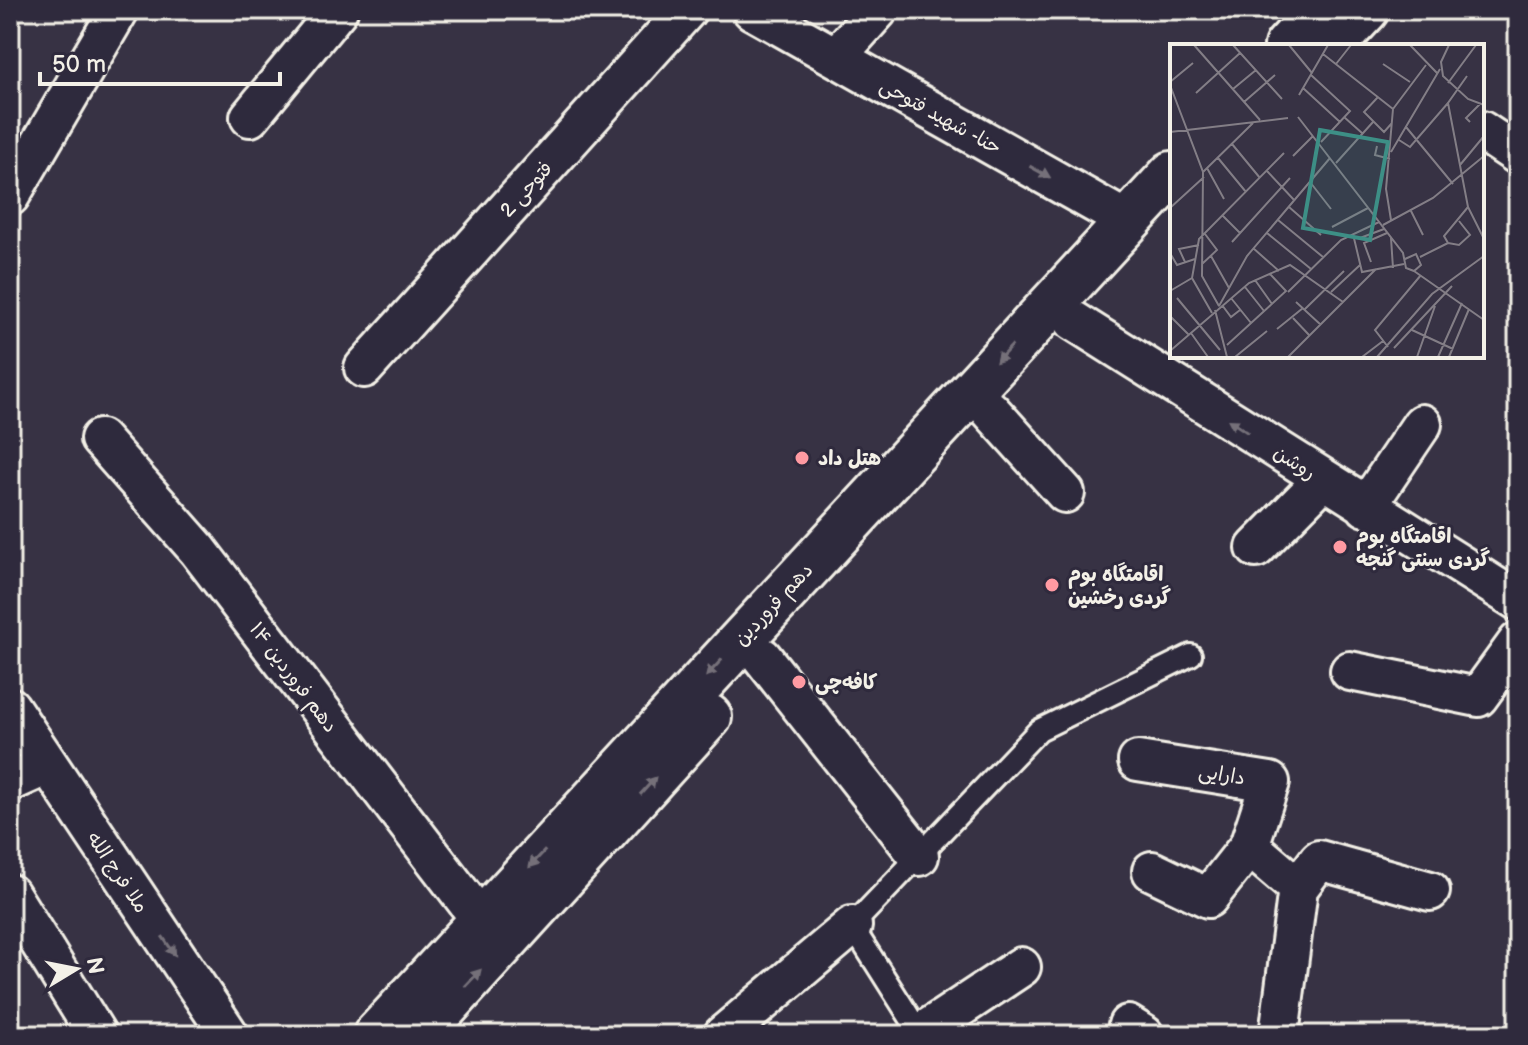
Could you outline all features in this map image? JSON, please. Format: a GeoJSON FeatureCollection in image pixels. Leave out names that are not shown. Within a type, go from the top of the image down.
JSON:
{"type":"FeatureCollection","features":[{"type":"Feature","properties":{"kind":"main road"},"geometry":{"type":"LineString","coordinates":[[1294,44],[1342,30]]}},
{"type":"Feature","properties":{"kind":"main road","name":"دهم فروردین"},"geometry":{"type":"LineString","coordinates":[[376,1035],[1170,176]]}},
{"type":"Feature","properties":{"kind":"main road","name":"دهم فروردین"},"geometry":{"type":"LineString","coordinates":[[420,1035],[556,889],[762,657],[1170,218]]}},
{"type":"Feature","properties":{"kind":"street"},"geometry":{"type":"LineString","coordinates":[[10,196],[119,10]]}},
{"type":"Feature","properties":{"kind":"street"},"geometry":{"type":"LineString","coordinates":[[250,117],[338,10]]}},
{"type":"Feature","properties":{"kind":"street","name":"فتوحی 2"},"geometry":{"type":"LineString","coordinates":[[364,368],[687,10]]}},
{"type":"Feature","properties":{"kind":"street","name":"حنا- شهید فتوحی"},"geometry":{"type":"LineString","coordinates":[[752,10],[1129,222]]}},
{"type":"Feature","properties":{"kind":"street"},"geometry":{"type":"LineString","coordinates":[[836,57],[878,10]]}},
{"type":"Feature","properties":{"kind":"street"},"geometry":{"type":"LineString","coordinates":[[1484,132],[1518,155]]}},
{"type":"Feature","properties":{"kind":"street","name":"روشن"},"geometry":{"type":"LineString","coordinates":[[1074,321],[1518,601]]}},
{"type":"Feature","properties":{"kind":"street"},"geometry":{"type":"LineString","coordinates":[[990,410],[1065,493]]}},
{"type":"Feature","properties":{"kind":"street"},"geometry":{"type":"LineString","coordinates":[[1366,507],[1422,424]]}},
{"type":"Feature","properties":{"kind":"street","name":"دهم فروردین ۱۴"},"geometry":{"type":"LineString","coordinates":[[100,439],[198,550],[481,920]]}},
{"type":"Feature","properties":{"kind":"street"},"geometry":{"type":"LineString","coordinates":[[1256,548],[1323,480]]}},
{"type":"Feature","properties":{"kind":"street"},"geometry":{"type":"LineString","coordinates":[[1350,671],[1478,697],[1518,642]]}},
{"type":"Feature","properties":{"kind":"street"},"geometry":{"type":"LineString","coordinates":[[762,657],[919,856]]}},
{"type":"Feature","properties":{"kind":"street","name":"ملا فرج الله"},"geometry":{"type":"LineString","coordinates":[[10,707],[46,766],[229,1035]]}},
{"type":"Feature","properties":{"kind":"street","name":"دارایی"},"geometry":{"type":"LineString","coordinates":[[1138,761],[1270,782],[1249,846]]}},
{"type":"Feature","properties":{"kind":"street"},"geometry":{"type":"LineString","coordinates":[[10,782],[46,766]]}},
{"type":"Feature","properties":{"kind":"street"},"geometry":{"type":"LineString","coordinates":[[1152,871],[1208,898],[1249,846],[1298,888]]}},
{"type":"Feature","properties":{"kind":"street"},"geometry":{"type":"LineString","coordinates":[[1279,1035],[1298,888],[1319,860],[1430,891]]}},
{"type":"Feature","properties":{"kind":"street"},"geometry":{"type":"LineString","coordinates":[[10,894],[97,1035]]}},
{"type":"Feature","properties":{"kind":"street"},"geometry":{"type":"LineString","coordinates":[[723,1035],[852,926]]}},
{"type":"Feature","properties":{"kind":"street"},"geometry":{"type":"LineString","coordinates":[[920,1035],[1021,967]]}},
{"type":"Feature","properties":{"kind":"lane"},"geometry":{"type":"LineString","coordinates":[[920,1035],[852,926],[1039,730],[1191,655]]}},
{"type":"Feature","properties":{"kind":"place","name":"هتل داد"},"geometry":{"type":"Point","coordinates":[802,458]}},
{"type":"Feature","properties":{"kind":"place","name":"اقامتگاه بوم گردی سنتی گنجه"},"geometry":{"type":"Point","coordinates":[1340,547]}},
{"type":"Feature","properties":{"kind":"place","name":"اقامتگاه بوم گردی رخشین"},"geometry":{"type":"Point","coordinates":[1052,585]}},
{"type":"Feature","properties":{"kind":"place","name":"کافه‌چی"},"geometry":{"type":"Point","coordinates":[799,682]}}]}
